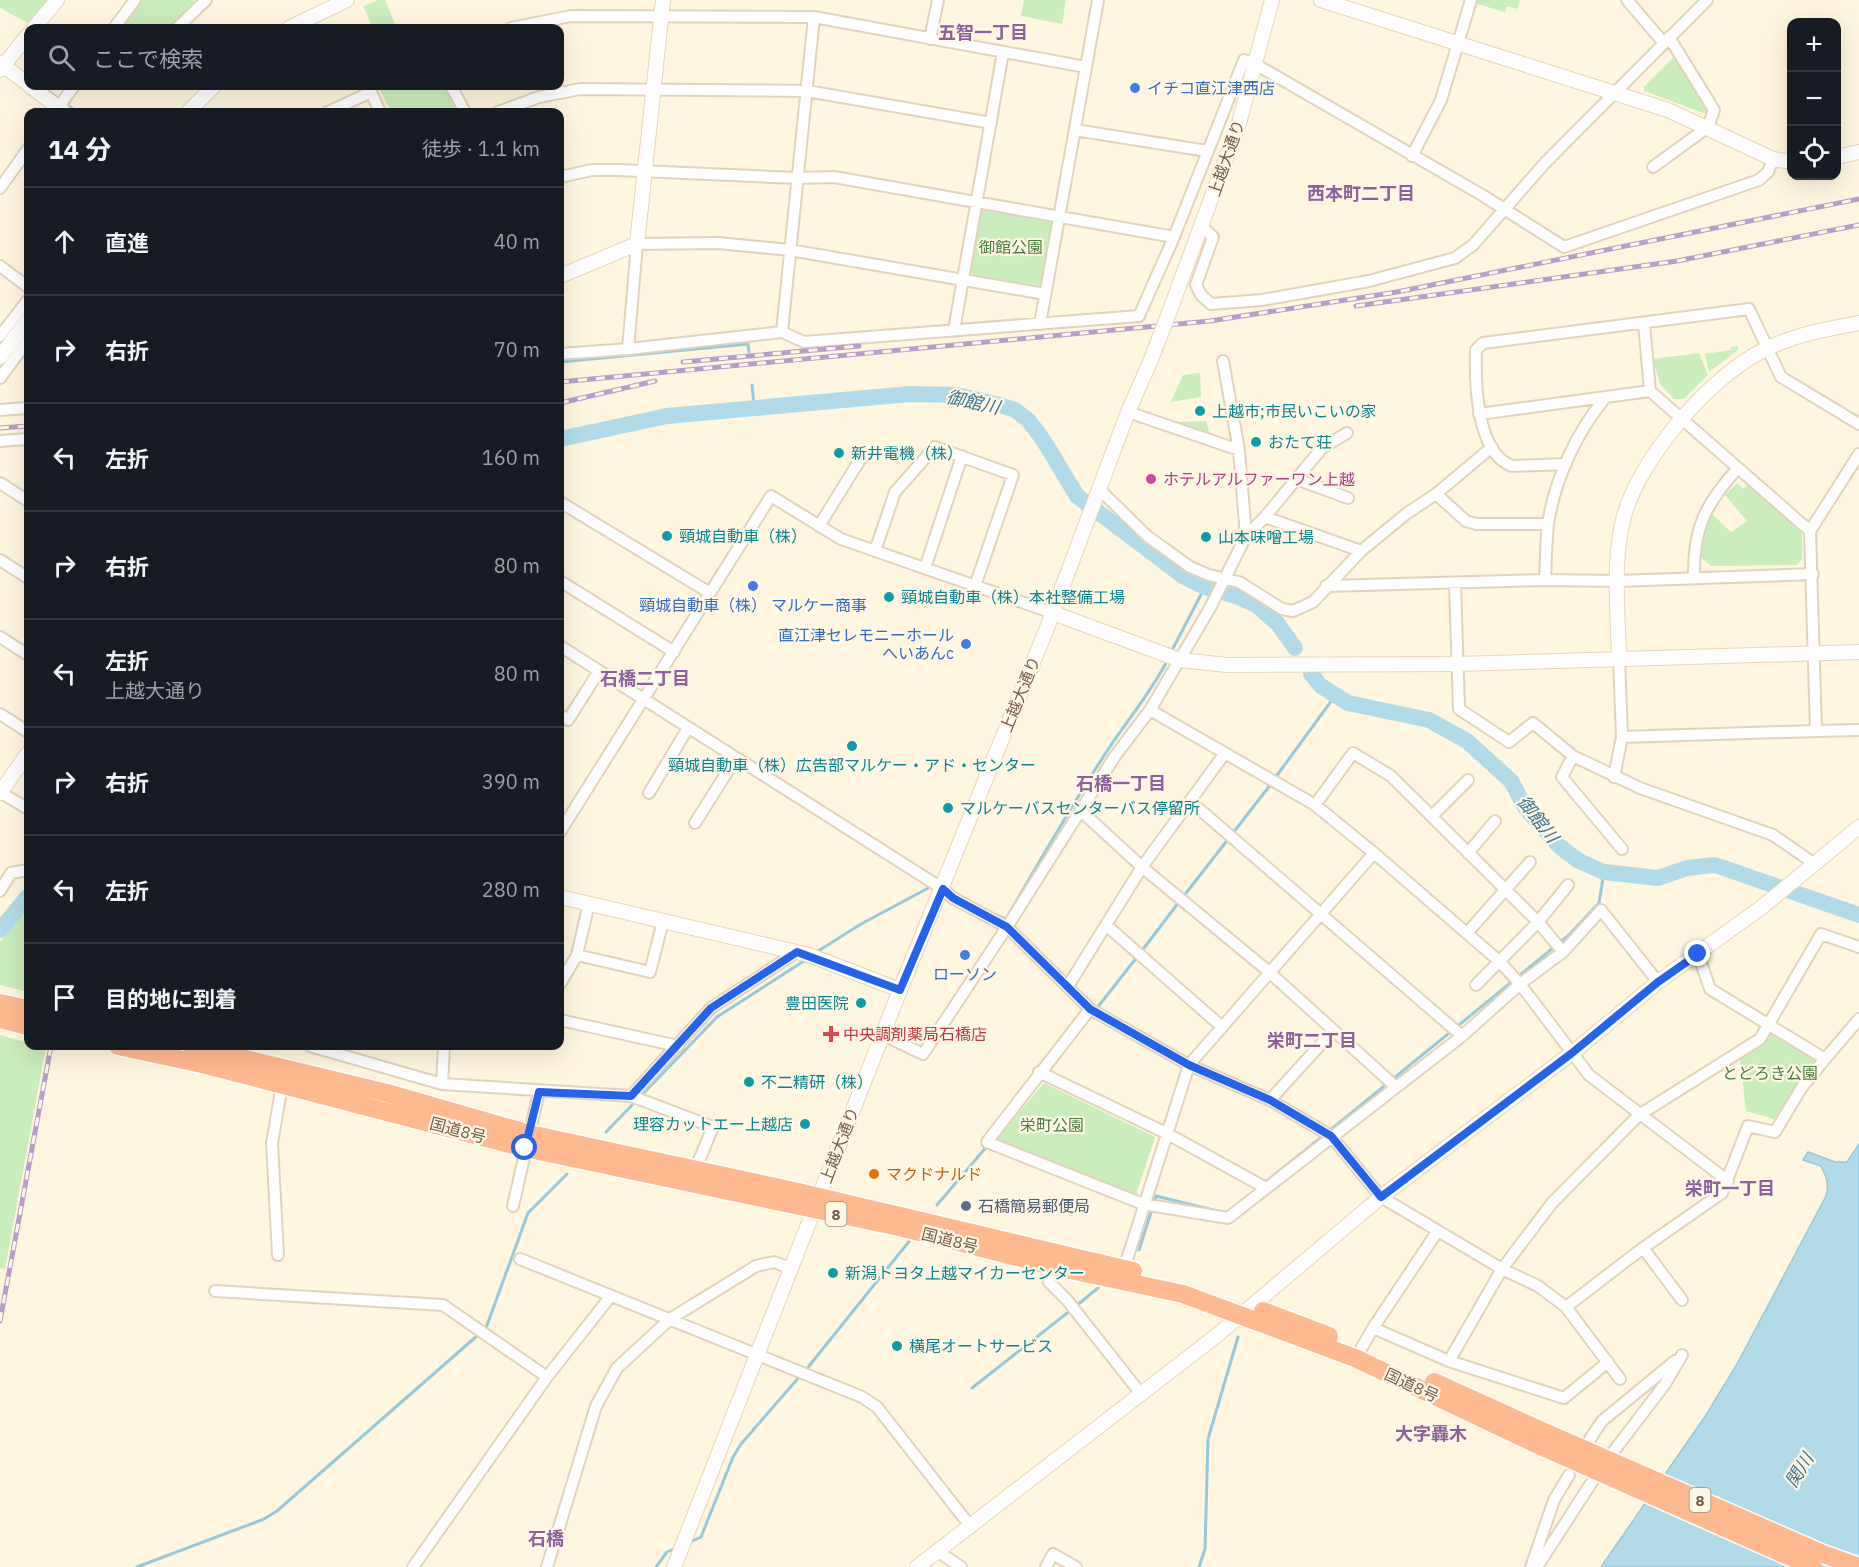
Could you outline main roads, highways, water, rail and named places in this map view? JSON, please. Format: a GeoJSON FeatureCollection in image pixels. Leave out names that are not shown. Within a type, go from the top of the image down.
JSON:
{"type":"FeatureCollection","features":[{"type":"Feature","properties":{"kind":"highway"},"geometry":{"type":"LineString","coordinates":[[0,1003],[24,1009]]}},
{"type":"Feature","properties":{"kind":"highway"},"geometry":{"type":"LineString","coordinates":[[0,1019],[24,1025]]}},
{"type":"Feature","properties":{"kind":"highway","name":"国道8号"},"geometry":{"type":"LineString","coordinates":[[135,1050],[528,1141],[1124,1269],[1224,1296],[1246,1311],[1603,1465],[1859,1567]]}},
{"type":"Feature","properties":{"kind":"highway","name":"国道8号"},"geometry":{"type":"LineString","coordinates":[[209,1050],[387,1093],[528,1141],[695,1170],[899,1227],[1052,1266],[1184,1294],[1294,1321],[1361,1349],[1538,1437]]}},
{"type":"Feature","properties":{"kind":"highway","name":"国道8号"},"geometry":{"type":"LineString","coordinates":[[1603,1465],[1813,1567]]}},
{"type":"Feature","properties":{"kind":"water","name":"関川"},"geometry":{"type":"Polygon","coordinates":[[[1859,1144],[1859,1567],[1601,1567],[1706,1415],[1737,1364],[1826,1196],[1827,1181],[1821,1166],[1803,1160],[1808,1152],[1835,1162],[1847,1162],[1859,1144]]]}},
{"type":"Feature","properties":{"kind":"waterway"},"geometry":{"type":"LineString","coordinates":[[47,90],[71,108]]}},
{"type":"Feature","properties":{"kind":"waterway"},"geometry":{"type":"LineString","coordinates":[[564,362],[748,344],[749,352]]}},
{"type":"Feature","properties":{"kind":"waterway"},"geometry":{"type":"LineString","coordinates":[[752,385],[754,406]]}},
{"type":"Feature","properties":{"kind":"waterway","name":"御館川"},"geometry":{"type":"LineString","coordinates":[[564,438],[667,416],[910,394],[957,395],[1000,405],[1015,410],[1028,420],[1042,438],[1077,496],[1183,576],[1205,587],[1236,596],[1256,605],[1278,624],[1295,648]]}},
{"type":"Feature","properties":{"kind":"waterway"},"geometry":{"type":"LineString","coordinates":[[1171,652],[1205,587]]}},
{"type":"Feature","properties":{"kind":"waterway"},"geometry":{"type":"LineString","coordinates":[[994,914],[1006,919],[1083,788],[1167,661]]}},
{"type":"Feature","properties":{"kind":"waterway","name":"御館川"},"geometry":{"type":"LineString","coordinates":[[1311,674],[1321,686],[1348,703],[1429,720],[1467,741],[1511,781],[1526,809],[1559,846],[1579,861],[1604,872],[1658,878],[1687,868],[1715,865],[1859,915]]}},
{"type":"Feature","properties":{"kind":"waterway"},"geometry":{"type":"LineString","coordinates":[[1275,778],[1335,696]]}},
{"type":"Feature","properties":{"kind":"waterway"},"geometry":{"type":"LineString","coordinates":[[1233,833],[1271,784]]}},
{"type":"Feature","properties":{"kind":"waterway"},"geometry":{"type":"LineString","coordinates":[[1183,897],[1229,838]]}},
{"type":"Feature","properties":{"kind":"waterway"},"geometry":{"type":"LineString","coordinates":[[1328,1132],[1569,935],[1599,903],[1604,872]]}},
{"type":"Feature","properties":{"kind":"waterway"},"geometry":{"type":"LineString","coordinates":[[815,953],[861,924],[934,885]]}},
{"type":"Feature","properties":{"kind":"waterway","name":"御館川"},"geometry":{"type":"LineString","coordinates":[[0,930],[24,901]]}},
{"type":"Feature","properties":{"kind":"waterway"},"geometry":{"type":"LineString","coordinates":[[1141,952],[1179,902]]}},
{"type":"Feature","properties":{"kind":"waterway"},"geometry":{"type":"LineString","coordinates":[[1097,1008],[1137,957]]}},
{"type":"Feature","properties":{"kind":"waterway"},"geometry":{"type":"LineString","coordinates":[[640,1097],[717,1017],[807,959]]}},
{"type":"Feature","properties":{"kind":"waterway"},"geometry":{"type":"LineString","coordinates":[[606,1132],[635,1102]]}},
{"type":"Feature","properties":{"kind":"waterway"},"geometry":{"type":"LineString","coordinates":[[1263,1184],[1323,1136]]}},
{"type":"Feature","properties":{"kind":"waterway"},"geometry":{"type":"LineString","coordinates":[[937,1205],[988,1145]]}},
{"type":"Feature","properties":{"kind":"waterway"},"geometry":{"type":"LineString","coordinates":[[137,1567],[264,1519],[277,1511],[486,1328],[528,1213],[567,1174]]}},
{"type":"Feature","properties":{"kind":"waterway"},"geometry":{"type":"LineString","coordinates":[[1154,1202],[1156,1196],[1213,1210]]}},
{"type":"Feature","properties":{"kind":"waterway"},"geometry":{"type":"LineString","coordinates":[[1139,1250],[1152,1209]]}},
{"type":"Feature","properties":{"kind":"waterway"},"geometry":{"type":"LineString","coordinates":[[805,1371],[911,1239]]}},
{"type":"Feature","properties":{"kind":"waterway"},"geometry":{"type":"LineString","coordinates":[[1076,1306],[1098,1288]]}},
{"type":"Feature","properties":{"kind":"waterway"},"geometry":{"type":"LineString","coordinates":[[972,1388],[1071,1310]]}},
{"type":"Feature","properties":{"kind":"waterway"},"geometry":{"type":"LineString","coordinates":[[1199,1567],[1205,1549],[1208,1439],[1238,1337]]}},
{"type":"Feature","properties":{"kind":"waterway"},"geometry":{"type":"LineString","coordinates":[[690,1542],[701,1537],[733,1457],[741,1444],[800,1376]]}},
{"type":"Feature","properties":{"kind":"waterway"},"geometry":{"type":"LineString","coordinates":[[656,1567],[667,1552],[676,1548]]}},
{"type":"Feature","properties":{"kind":"railway"},"geometry":{"type":"LineString","coordinates":[[564,382],[1210,321],[1397,292],[1859,199]]}},
{"type":"Feature","properties":{"kind":"railway"},"geometry":{"type":"LineString","coordinates":[[1356,306],[1677,261],[1859,225]]}},
{"type":"Feature","properties":{"kind":"railway"},"geometry":{"type":"LineString","coordinates":[[683,362],[859,346]]}},
{"type":"Feature","properties":{"kind":"railway"},"geometry":{"type":"LineString","coordinates":[[564,402],[655,381]]}},
{"type":"Feature","properties":{"kind":"railway"},"geometry":{"type":"LineString","coordinates":[[0,428],[24,426]]}},
{"type":"Feature","properties":{"kind":"railway"},"geometry":{"type":"LineString","coordinates":[[0,1321],[50,1050]]}},
{"type":"Feature","properties":{"kind":"place","name":"イチコ直江津西店"},"geometry":{"type":"Point","coordinates":[1135,88]}},
{"type":"Feature","properties":{"kind":"place","name":"上越市;市民いこいの家"},"geometry":{"type":"Point","coordinates":[1200,411]}},
{"type":"Feature","properties":{"kind":"place","name":"おたて荘"},"geometry":{"type":"Point","coordinates":[1256,442]}},
{"type":"Feature","properties":{"kind":"place","name":"新井電機（株）"},"geometry":{"type":"Point","coordinates":[839,453]}},
{"type":"Feature","properties":{"kind":"place","name":"ホテルアルファーワン上越"},"geometry":{"type":"Point","coordinates":[1151,479]}},
{"type":"Feature","properties":{"kind":"place","name":"頸城自動車（株）"},"geometry":{"type":"Point","coordinates":[667,536]}},
{"type":"Feature","properties":{"kind":"place","name":"山本味噌工場"},"geometry":{"type":"Point","coordinates":[1206,537]}},
{"type":"Feature","properties":{"kind":"place","name":"頸城自動車（株） マルケー商事"},"geometry":{"type":"Point","coordinates":[753,586]}},
{"type":"Feature","properties":{"kind":"place","name":"頸城自動車（株）本社整備工場"},"geometry":{"type":"Point","coordinates":[889,597]}},
{"type":"Feature","properties":{"kind":"place","name":"直江津セレモニーホール へいあんc"},"geometry":{"type":"Point","coordinates":[966,644]}},
{"type":"Feature","properties":{"kind":"place","name":"頸城自動車（株）広告部マルケー・アド・センター"},"geometry":{"type":"Point","coordinates":[852,746]}},
{"type":"Feature","properties":{"kind":"place","name":"マルケーバスセンターバス停留所"},"geometry":{"type":"Point","coordinates":[948,808]}},
{"type":"Feature","properties":{"kind":"place","name":"ローソン"},"geometry":{"type":"Point","coordinates":[965,955]}},
{"type":"Feature","properties":{"kind":"place","name":"豊田医院"},"geometry":{"type":"Point","coordinates":[861,1003]}},
{"type":"Feature","properties":{"kind":"place","name":"中央調剤薬局石橋店"},"geometry":{"type":"Point","coordinates":[831,1034]}},
{"type":"Feature","properties":{"kind":"place","name":"不二精研（株）"},"geometry":{"type":"Point","coordinates":[749,1082]}},
{"type":"Feature","properties":{"kind":"place","name":"理容カットエー上越店"},"geometry":{"type":"Point","coordinates":[805,1124]}},
{"type":"Feature","properties":{"kind":"place","name":"マクドナルド"},"geometry":{"type":"Point","coordinates":[874,1174]}},
{"type":"Feature","properties":{"kind":"place","name":"石橋簡易郵便局"},"geometry":{"type":"Point","coordinates":[966,1206]}},
{"type":"Feature","properties":{"kind":"place","name":"新潟トヨタ上越マイカーセンター"},"geometry":{"type":"Point","coordinates":[833,1273]}},
{"type":"Feature","properties":{"kind":"place","name":"横尾オートサービス"},"geometry":{"type":"Point","coordinates":[897,1346]}},
{"type":"Feature","properties":{"kind":"district","name":"五智一丁目"},"geometry":{"type":"Point","coordinates":[983,32]}},
{"type":"Feature","properties":{"kind":"district","name":"西本町二丁目"},"geometry":{"type":"Point","coordinates":[1361,193]}},
{"type":"Feature","properties":{"kind":"district","name":"石橋二丁目"},"geometry":{"type":"Point","coordinates":[645,678]}},
{"type":"Feature","properties":{"kind":"district","name":"石橋一丁目"},"geometry":{"type":"Point","coordinates":[1121,783]}},
{"type":"Feature","properties":{"kind":"district","name":"栄町二丁目"},"geometry":{"type":"Point","coordinates":[1312,1040]}},
{"type":"Feature","properties":{"kind":"district","name":"栄町一丁目"},"geometry":{"type":"Point","coordinates":[1730,1188]}},
{"type":"Feature","properties":{"kind":"district","name":"大字轟木"},"geometry":{"type":"Point","coordinates":[1431,1433]}},
{"type":"Feature","properties":{"kind":"district","name":"石橋"},"geometry":{"type":"Point","coordinates":[546,1538]}},
{"type":"Feature","properties":{"kind":"park label","name":"御館公園"},"geometry":{"type":"Point","coordinates":[1011,247]}},
{"type":"Feature","properties":{"kind":"park label","name":"とどろき公園"},"geometry":{"type":"Point","coordinates":[1770,1073]}},
{"type":"Feature","properties":{"kind":"park label","name":"栄町公園"},"geometry":{"type":"Point","coordinates":[1052,1125]}}]}
